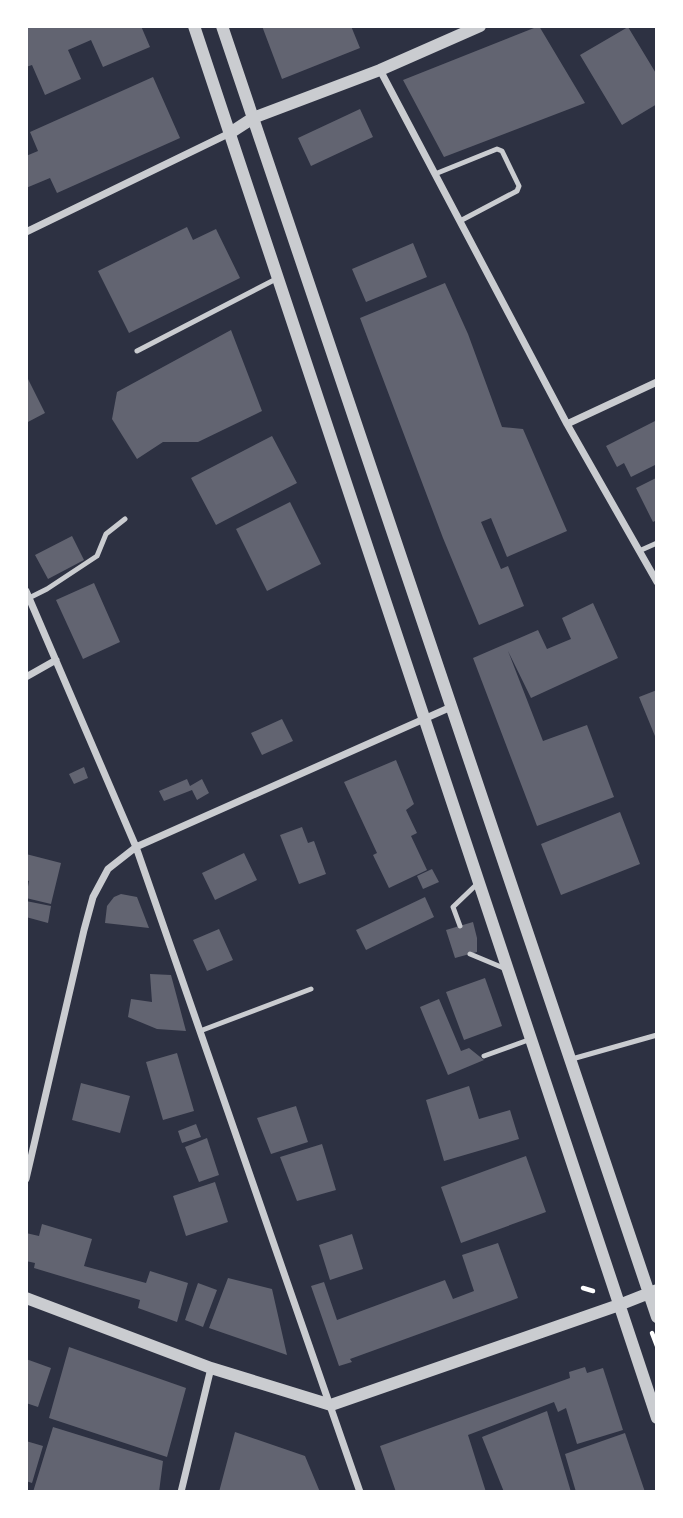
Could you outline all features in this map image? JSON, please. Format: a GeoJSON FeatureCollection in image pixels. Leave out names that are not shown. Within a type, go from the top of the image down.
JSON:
{"type":"FeatureCollection","features":[{"type":"Feature","properties":{"kind":"street"},"geometry":{"type":"LineString","coordinates":[[194,26],[657,1418]]}},
{"type":"Feature","properties":{"kind":"street"},"geometry":{"type":"LineString","coordinates":[[222,26],[570,1059],[653,1291],[657,1317]]}},
{"type":"Feature","properties":{"kind":"street"},"geometry":{"type":"LineString","coordinates":[[26,232],[230,133],[253,118],[380,70],[472,28]]}},
{"type":"Feature","properties":{"kind":"street"},"geometry":{"type":"LineString","coordinates":[[380,70],[567,424],[657,582]]}},
{"type":"Feature","properties":{"kind":"street"},"geometry":{"type":"LineString","coordinates":[[567,424],[657,382]]}},
{"type":"Feature","properties":{"kind":"street"},"geometry":{"type":"LineString","coordinates":[[28,594],[136,847],[360,1492]]}},
{"type":"Feature","properties":{"kind":"street"},"geometry":{"type":"LineString","coordinates":[[26,677],[56,660]]}},
{"type":"Feature","properties":{"kind":"street"},"geometry":{"type":"LineString","coordinates":[[26,1179],[93,897],[108,869],[136,847],[451,706]]}},
{"type":"Feature","properties":{"kind":"street"},"geometry":{"type":"LineString","coordinates":[[26,1298],[211,1368],[331,1405],[620,1305],[653,1291]]}},
{"type":"Feature","properties":{"kind":"street"},"geometry":{"type":"LineString","coordinates":[[181,1492],[211,1368]]}},
{"type":"Feature","properties":{"kind":"lane"},"geometry":{"type":"LineString","coordinates":[[435,174],[497,149],[502,151],[519,186],[517,191],[460,221]]}},
{"type":"Feature","properties":{"kind":"lane"},"geometry":{"type":"LineString","coordinates":[[137,351],[279,277]]}},
{"type":"Feature","properties":{"kind":"lane"},"geometry":{"type":"LineString","coordinates":[[28,594],[47,589],[97,556],[106,534],[125,519]]}},
{"type":"Feature","properties":{"kind":"lane"},"geometry":{"type":"LineString","coordinates":[[639,551],[657,543]]}},
{"type":"Feature","properties":{"kind":"lane"},"geometry":{"type":"LineString","coordinates":[[460,926],[453,906],[479,882]]}},
{"type":"Feature","properties":{"kind":"lane"},"geometry":{"type":"LineString","coordinates":[[470,954],[508,970]]}},
{"type":"Feature","properties":{"kind":"lane"},"geometry":{"type":"LineString","coordinates":[[200,1031],[311,989]]}},
{"type":"Feature","properties":{"kind":"lane"},"geometry":{"type":"LineString","coordinates":[[570,1059],[657,1035]]}},
{"type":"Feature","properties":{"kind":"lane"},"geometry":{"type":"LineString","coordinates":[[484,1056],[531,1039]]}},
{"type":"Feature","properties":{"kind":"path"},"geometry":{"type":"LineString","coordinates":[[583,1290],[593,1291]]}},
{"type":"Feature","properties":{"kind":"building"},"geometry":{"type":"Polygon","coordinates":[[[26,26],[141,26],[150,47],[103,67],[91,40],[68,50],[81,79],[45,95],[32,65],[26,67],[26,26]]]}},
{"type":"Feature","properties":{"kind":"building"},"geometry":{"type":"Polygon","coordinates":[[[262,26],[351,26],[360,48],[282,79],[262,26]]]}},
{"type":"Feature","properties":{"kind":"building"},"geometry":{"type":"Polygon","coordinates":[[[539,26],[585,103],[444,157],[403,80],[539,26]]]}},
{"type":"Feature","properties":{"kind":"building"},"geometry":{"type":"Polygon","coordinates":[[[628,27],[657,75],[657,104],[622,125],[580,55],[628,27]]]}},
{"type":"Feature","properties":{"kind":"building"},"geometry":{"type":"Polygon","coordinates":[[[153,77],[180,138],[57,193],[50,178],[26,188],[26,156],[38,151],[30,132],[153,77]]]}},
{"type":"Feature","properties":{"kind":"building"},"geometry":{"type":"Polygon","coordinates":[[[360,109],[373,137],[311,166],[298,138],[360,109]]]}},
{"type":"Feature","properties":{"kind":"building"},"geometry":{"type":"Polygon","coordinates":[[[187,227],[193,240],[216,229],[240,278],[129,333],[98,271],[187,227]]]}},
{"type":"Feature","properties":{"kind":"building"},"geometry":{"type":"Polygon","coordinates":[[[413,243],[427,277],[366,302],[352,269],[413,243]]]}},
{"type":"Feature","properties":{"kind":"building"},"geometry":{"type":"Polygon","coordinates":[[[445,283],[468,334],[502,427],[523,429],[567,531],[507,557],[491,518],[481,522],[501,569],[508,566],[524,606],[479,625],[443,538],[360,318],[445,283]]]}},
{"type":"Feature","properties":{"kind":"building"},"geometry":{"type":"Polygon","coordinates":[[[231,330],[262,411],[198,442],[163,442],[137,459],[112,419],[117,392],[231,330]]]}},
{"type":"Feature","properties":{"kind":"building"},"geometry":{"type":"Polygon","coordinates":[[[26,375],[45,413],[26,423],[26,375]]]}},
{"type":"Feature","properties":{"kind":"building"},"geometry":{"type":"Polygon","coordinates":[[[657,420],[657,464],[631,477],[624,463],[617,467],[606,446],[657,420]]]}},
{"type":"Feature","properties":{"kind":"building"},"geometry":{"type":"Polygon","coordinates":[[[272,436],[297,483],[216,525],[191,478],[272,436]]]}},
{"type":"Feature","properties":{"kind":"building"},"geometry":{"type":"Polygon","coordinates":[[[656,478],[657,520],[653,522],[636,488],[656,478]]]}},
{"type":"Feature","properties":{"kind":"building"},"geometry":{"type":"Polygon","coordinates":[[[290,502],[321,564],[267,591],[236,529],[290,502]]]}},
{"type":"Feature","properties":{"kind":"building"},"geometry":{"type":"Polygon","coordinates":[[[72,536],[84,560],[48,579],[35,555],[72,536]]]}},
{"type":"Feature","properties":{"kind":"building"},"geometry":{"type":"Polygon","coordinates":[[[94,583],[120,642],[83,659],[56,600],[94,583]]]}},
{"type":"Feature","properties":{"kind":"building"},"geometry":{"type":"Polygon","coordinates":[[[593,603],[618,658],[531,698],[508,651],[543,741],[587,725],[614,797],[537,826],[473,658],[538,630],[547,649],[571,639],[562,618],[593,603]]]}},
{"type":"Feature","properties":{"kind":"building"},"geometry":{"type":"Polygon","coordinates":[[[657,690],[657,741],[639,697],[657,690]]]}},
{"type":"Feature","properties":{"kind":"building"},"geometry":{"type":"Polygon","coordinates":[[[282,719],[293,741],[262,755],[251,733],[282,719]]]}},
{"type":"Feature","properties":{"kind":"building"},"geometry":{"type":"Polygon","coordinates":[[[396,760],[414,804],[406,810],[417,833],[411,836],[427,870],[389,888],[373,855],[377,853],[344,782],[396,760]]]}},
{"type":"Feature","properties":{"kind":"building"},"geometry":{"type":"Polygon","coordinates":[[[84,767],[88,778],[74,784],[69,774],[84,767]]]}},
{"type":"Feature","properties":{"kind":"building"},"geometry":{"type":"Polygon","coordinates":[[[187,779],[190,786],[202,779],[209,793],[197,800],[192,790],[164,801],[159,791],[187,779]]]}},
{"type":"Feature","properties":{"kind":"building"},"geometry":{"type":"Polygon","coordinates":[[[620,812],[640,864],[561,895],[541,844],[620,812]]]}},
{"type":"Feature","properties":{"kind":"building"},"geometry":{"type":"Polygon","coordinates":[[[302,827],[308,843],[314,841],[326,874],[299,884],[280,835],[302,827]]]}},
{"type":"Feature","properties":{"kind":"building"},"geometry":{"type":"Polygon","coordinates":[[[244,853],[257,880],[215,900],[202,873],[244,853]]]}},
{"type":"Feature","properties":{"kind":"building"},"geometry":{"type":"Polygon","coordinates":[[[26,854],[61,863],[51,904],[26,898],[29,881],[26,880],[26,854]]]}},
{"type":"Feature","properties":{"kind":"building"},"geometry":{"type":"Polygon","coordinates":[[[432,869],[439,882],[423,889],[417,876],[432,869]]]}},
{"type":"Feature","properties":{"kind":"building"},"geometry":{"type":"Polygon","coordinates":[[[121,894],[137,897],[149,928],[105,923],[107,906],[114,897],[121,894]]]}},
{"type":"Feature","properties":{"kind":"building"},"geometry":{"type":"Polygon","coordinates":[[[425,897],[434,917],[366,950],[356,930],[425,897]]]}},
{"type":"Feature","properties":{"kind":"building"},"geometry":{"type":"Polygon","coordinates":[[[26,901],[51,906],[48,923],[26,917],[26,901]]]}},
{"type":"Feature","properties":{"kind":"building"},"geometry":{"type":"Polygon","coordinates":[[[473,922],[477,952],[455,958],[446,930],[473,922]]]}},
{"type":"Feature","properties":{"kind":"building"},"geometry":{"type":"Polygon","coordinates":[[[219,929],[233,960],[207,971],[193,940],[219,929]]]}},
{"type":"Feature","properties":{"kind":"building"},"geometry":{"type":"Polygon","coordinates":[[[150,974],[171,975],[186,1031],[157,1029],[128,1017],[131,999],[152,1002],[150,974]]]}},
{"type":"Feature","properties":{"kind":"building"},"geometry":{"type":"Polygon","coordinates":[[[485,978],[502,1026],[464,1040],[446,992],[485,978]]]}},
{"type":"Feature","properties":{"kind":"building"},"geometry":{"type":"Polygon","coordinates":[[[439,999],[461,1051],[469,1048],[484,1060],[448,1075],[420,1007],[439,999]]]}},
{"type":"Feature","properties":{"kind":"building"},"geometry":{"type":"Polygon","coordinates":[[[177,1053],[194,1111],[163,1120],[146,1062],[177,1053]]]}},
{"type":"Feature","properties":{"kind":"building"},"geometry":{"type":"Polygon","coordinates":[[[81,1083],[130,1096],[120,1133],[72,1120],[81,1083]]]}},
{"type":"Feature","properties":{"kind":"building"},"geometry":{"type":"Polygon","coordinates":[[[469,1086],[479,1119],[510,1110],[519,1139],[444,1161],[426,1100],[469,1086]]]}},
{"type":"Feature","properties":{"kind":"building"},"geometry":{"type":"Polygon","coordinates":[[[296,1106],[308,1142],[271,1154],[257,1118],[296,1106]]]}},
{"type":"Feature","properties":{"kind":"building"},"geometry":{"type":"Polygon","coordinates":[[[196,1124],[201,1137],[182,1143],[178,1131],[196,1124]]]}},
{"type":"Feature","properties":{"kind":"building"},"geometry":{"type":"Polygon","coordinates":[[[207,1138],[219,1175],[199,1182],[185,1147],[207,1138]]]}},
{"type":"Feature","properties":{"kind":"building"},"geometry":{"type":"Polygon","coordinates":[[[322,1144],[336,1190],[297,1201],[280,1157],[322,1144]]]}},
{"type":"Feature","properties":{"kind":"building"},"geometry":{"type":"Polygon","coordinates":[[[526,1156],[546,1212],[461,1243],[441,1187],[526,1156]]]}},
{"type":"Feature","properties":{"kind":"building"},"geometry":{"type":"Polygon","coordinates":[[[215,1182],[228,1222],[186,1236],[173,1196],[215,1182]]]}},
{"type":"Feature","properties":{"kind":"building"},"geometry":{"type":"Polygon","coordinates":[[[42,1224],[92,1239],[84,1266],[146,1283],[150,1271],[188,1283],[177,1322],[138,1308],[140,1300],[34,1268],[35,1263],[26,1261],[26,1233],[39,1236],[42,1224]]]}},
{"type":"Feature","properties":{"kind":"building"},"geometry":{"type":"Polygon","coordinates":[[[352,1234],[363,1269],[330,1280],[319,1245],[352,1234]]]}},
{"type":"Feature","properties":{"kind":"building"},"geometry":{"type":"Polygon","coordinates":[[[498,1243],[518,1298],[350,1359],[352,1362],[339,1366],[311,1286],[324,1282],[337,1320],[445,1280],[453,1299],[474,1291],[462,1255],[498,1243]]]}},
{"type":"Feature","properties":{"kind":"building"},"geometry":{"type":"Polygon","coordinates":[[[228,1278],[272,1289],[287,1355],[209,1328],[228,1278]]]}},
{"type":"Feature","properties":{"kind":"building"},"geometry":{"type":"Polygon","coordinates":[[[198,1283],[217,1290],[203,1327],[185,1320],[198,1283]]]}},
{"type":"Feature","properties":{"kind":"building"},"geometry":{"type":"Polygon","coordinates":[[[69,1347],[186,1388],[167,1457],[49,1418],[69,1347]]]}},
{"type":"Feature","properties":{"kind":"building"},"geometry":{"type":"Polygon","coordinates":[[[26,1359],[51,1368],[38,1407],[26,1403],[26,1359]]]}},
{"type":"Feature","properties":{"kind":"building"},"geometry":{"type":"Polygon","coordinates":[[[585,1367],[587,1373],[603,1368],[623,1430],[577,1444],[566,1408],[558,1412],[554,1402],[468,1435],[486,1492],[396,1492],[380,1446],[570,1378],[569,1372],[585,1367]]]}},
{"type":"Feature","properties":{"kind":"building"},"geometry":{"type":"Polygon","coordinates":[[[547,1411],[571,1492],[504,1492],[482,1437],[547,1411]]]}},
{"type":"Feature","properties":{"kind":"building"},"geometry":{"type":"Polygon","coordinates":[[[53,1427],[163,1461],[159,1492],[33,1492],[53,1427]]]}},
{"type":"Feature","properties":{"kind":"building"},"geometry":{"type":"Polygon","coordinates":[[[235,1432],[305,1456],[320,1492],[219,1492],[235,1432]]]}},
{"type":"Feature","properties":{"kind":"building"},"geometry":{"type":"Polygon","coordinates":[[[625,1433],[645,1492],[576,1492],[565,1454],[625,1433]]]}},
{"type":"Feature","properties":{"kind":"building"},"geometry":{"type":"Polygon","coordinates":[[[26,1441],[43,1446],[32,1483],[26,1481],[26,1441]]]}}]}
